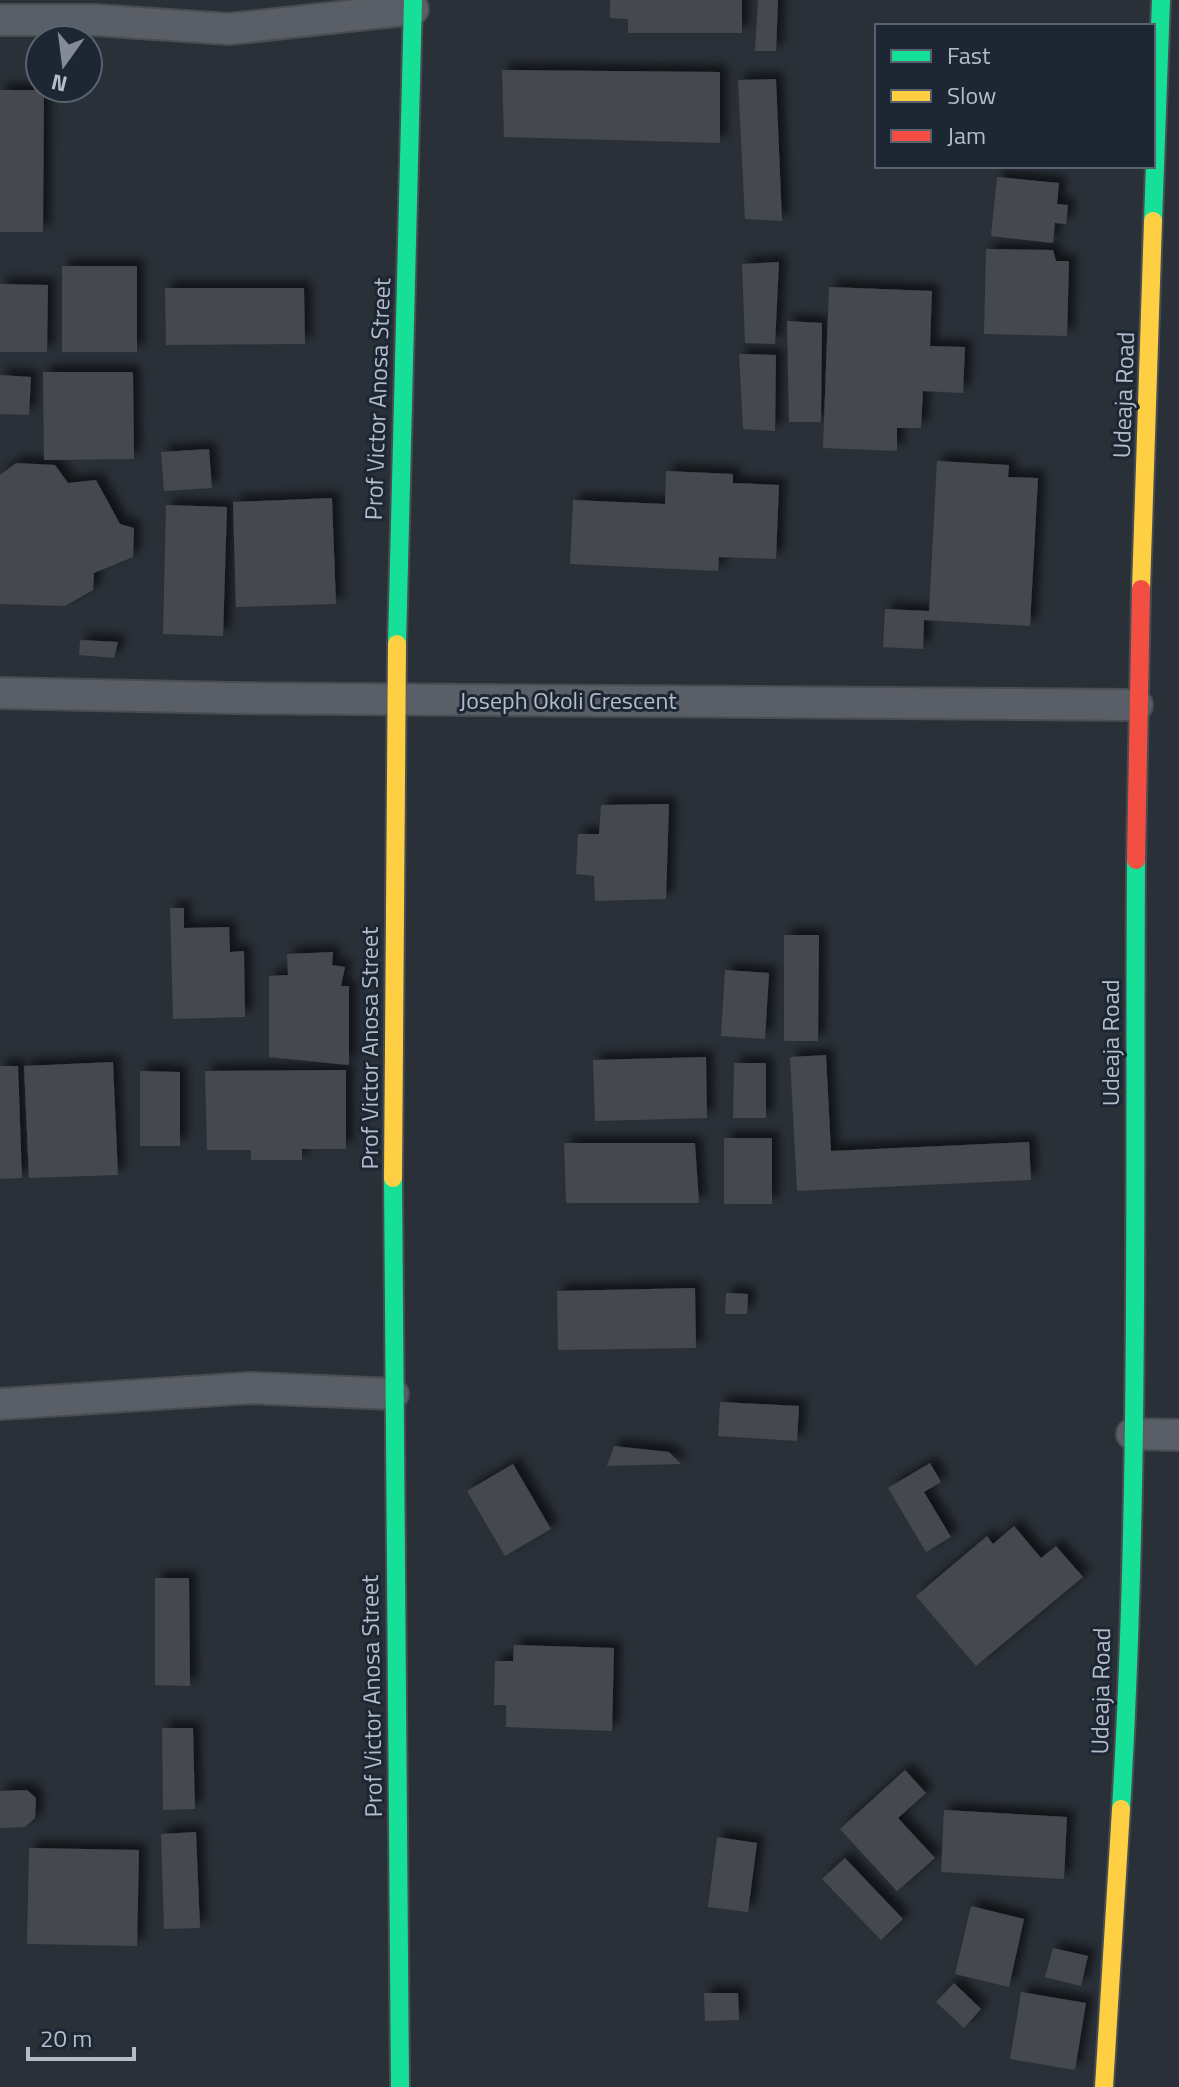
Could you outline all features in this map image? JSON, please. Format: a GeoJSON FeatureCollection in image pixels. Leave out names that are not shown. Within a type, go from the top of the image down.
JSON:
{"type":"FeatureCollection","features":[{"type":"Feature","properties":{"kind":"street","name":"Udeaja Road"},"geometry":{"type":"LineString","coordinates":[[1104,2087],[1125,1737],[1132,1434],[1137,705],[1161,0]]}},
{"type":"Feature","properties":{"kind":"street"},"geometry":{"type":"LineString","coordinates":[[0,20],[94,20],[229,29],[413,4]]}},
{"type":"Feature","properties":{"kind":"street","name":"Prof Victor Anosa Street"},"geometry":{"type":"LineString","coordinates":[[400,2087],[393,1394],[395,700],[413,4]]}},
{"type":"Feature","properties":{"kind":"street","name":"Joseph Okoli Crescent"},"geometry":{"type":"LineString","coordinates":[[0,693],[395,700],[1137,705]]}},
{"type":"Feature","properties":{"kind":"street"},"geometry":{"type":"LineString","coordinates":[[0,1404],[251,1388],[393,1394]]}},
{"type":"Feature","properties":{"kind":"street"},"geometry":{"type":"LineString","coordinates":[[1132,1434],[1179,1435]]}},
{"type":"Feature","properties":{"kind":"building"},"geometry":{"type":"Polygon","coordinates":[[[610,0],[742,0],[742,33],[628,33],[628,19],[610,18],[610,0]]]}},
{"type":"Feature","properties":{"kind":"building"},"geometry":{"type":"Polygon","coordinates":[[[758,0],[778,0],[776,51],[755,51],[758,0]]]}},
{"type":"Feature","properties":{"kind":"building"},"geometry":{"type":"Polygon","coordinates":[[[502,70],[720,72],[720,143],[504,137],[502,70]]]}},
{"type":"Feature","properties":{"kind":"building"},"geometry":{"type":"Polygon","coordinates":[[[776,79],[782,221],[745,219],[738,80],[776,79]]]}},
{"type":"Feature","properties":{"kind":"building"},"geometry":{"type":"Polygon","coordinates":[[[0,90],[24,90],[24,104],[44,104],[43,232],[0,232],[0,90]]]}},
{"type":"Feature","properties":{"kind":"building"},"geometry":{"type":"Polygon","coordinates":[[[997,177],[1059,183],[1057,204],[1068,205],[1066,224],[1055,223],[1053,243],[991,236],[997,177]]]}},
{"type":"Feature","properties":{"kind":"building"},"geometry":{"type":"Polygon","coordinates":[[[986,249],[1053,250],[1056,261],[1069,261],[1067,336],[984,334],[986,249]]]}},
{"type":"Feature","properties":{"kind":"building"},"geometry":{"type":"Polygon","coordinates":[[[779,262],[775,344],[745,343],[742,264],[779,262]]]}},
{"type":"Feature","properties":{"kind":"building"},"geometry":{"type":"Polygon","coordinates":[[[62,266],[137,266],[137,352],[62,352],[62,266]]]}},
{"type":"Feature","properties":{"kind":"building"},"geometry":{"type":"Polygon","coordinates":[[[0,284],[48,285],[47,352],[0,352],[0,284]]]}},
{"type":"Feature","properties":{"kind":"building"},"geometry":{"type":"Polygon","coordinates":[[[829,287],[932,291],[930,346],[965,347],[963,393],[923,391],[921,428],[897,428],[897,451],[823,448],[829,287]]]}},
{"type":"Feature","properties":{"kind":"building"},"geometry":{"type":"Polygon","coordinates":[[[165,288],[304,288],[305,344],[166,345],[165,288]]]}},
{"type":"Feature","properties":{"kind":"building"},"geometry":{"type":"Polygon","coordinates":[[[787,321],[822,323],[821,422],[789,422],[787,321]]]}},
{"type":"Feature","properties":{"kind":"building"},"geometry":{"type":"Polygon","coordinates":[[[739,354],[776,355],[775,431],[743,429],[739,354]]]}},
{"type":"Feature","properties":{"kind":"building"},"geometry":{"type":"Polygon","coordinates":[[[43,372],[133,372],[134,459],[44,460],[43,372]]]}},
{"type":"Feature","properties":{"kind":"building"},"geometry":{"type":"Polygon","coordinates":[[[0,375],[31,377],[29,415],[0,414],[0,375]]]}},
{"type":"Feature","properties":{"kind":"building"},"geometry":{"type":"Polygon","coordinates":[[[209,449],[212,488],[164,491],[161,452],[209,449]]]}},
{"type":"Feature","properties":{"kind":"building"},"geometry":{"type":"Polygon","coordinates":[[[937,461],[1009,465],[1008,477],[1038,478],[1030,626],[924,620],[923,649],[883,647],[885,609],[929,611],[937,461]]]}},
{"type":"Feature","properties":{"kind":"building"},"geometry":{"type":"Polygon","coordinates":[[[16,463],[55,465],[68,483],[96,480],[120,524],[134,528],[133,557],[94,573],[93,590],[65,606],[0,604],[0,475],[16,463]]]}},
{"type":"Feature","properties":{"kind":"building"},"geometry":{"type":"Polygon","coordinates":[[[666,471],[733,474],[733,483],[779,485],[776,559],[719,557],[718,571],[570,564],[573,500],[665,504],[666,471]]]}},
{"type":"Feature","properties":{"kind":"building"},"geometry":{"type":"Polygon","coordinates":[[[332,498],[336,604],[236,607],[233,502],[332,498]]]}},
{"type":"Feature","properties":{"kind":"building"},"geometry":{"type":"Polygon","coordinates":[[[166,505],[227,507],[223,636],[163,634],[166,505]]]}},
{"type":"Feature","properties":{"kind":"building"},"geometry":{"type":"Polygon","coordinates":[[[80,640],[118,642],[114,658],[79,655],[80,640]]]}},
{"type":"Feature","properties":{"kind":"building"},"geometry":{"type":"Polygon","coordinates":[[[669,804],[666,899],[595,901],[594,876],[576,874],[578,834],[599,834],[601,805],[669,804]]]}},
{"type":"Feature","properties":{"kind":"building"},"geometry":{"type":"Polygon","coordinates":[[[170,908],[184,908],[184,928],[229,927],[230,952],[244,951],[245,1017],[173,1019],[170,908]]]}},
{"type":"Feature","properties":{"kind":"building"},"geometry":{"type":"Polygon","coordinates":[[[784,935],[819,935],[818,1041],[784,1041],[784,935]]]}},
{"type":"Feature","properties":{"kind":"building"},"geometry":{"type":"Polygon","coordinates":[[[333,952],[332,965],[345,967],[341,986],[349,986],[349,1065],[269,1057],[269,976],[288,975],[287,954],[333,952]]]}},
{"type":"Feature","properties":{"kind":"building"},"geometry":{"type":"Polygon","coordinates":[[[725,970],[769,973],[765,1039],[721,1036],[725,970]]]}},
{"type":"Feature","properties":{"kind":"building"},"geometry":{"type":"Polygon","coordinates":[[[826,1055],[831,1151],[1029,1142],[1031,1180],[797,1191],[790,1057],[826,1055]]]}},
{"type":"Feature","properties":{"kind":"building"},"geometry":{"type":"Polygon","coordinates":[[[706,1057],[707,1118],[595,1121],[593,1060],[706,1057]]]}},
{"type":"Feature","properties":{"kind":"building"},"geometry":{"type":"Polygon","coordinates":[[[113,1062],[118,1175],[29,1178],[24,1066],[113,1062]]]}},
{"type":"Feature","properties":{"kind":"building"},"geometry":{"type":"Polygon","coordinates":[[[734,1063],[766,1063],[766,1118],[733,1118],[734,1063]]]}},
{"type":"Feature","properties":{"kind":"building"},"geometry":{"type":"Polygon","coordinates":[[[0,1066],[18,1066],[22,1178],[0,1179],[0,1066]]]}},
{"type":"Feature","properties":{"kind":"building"},"geometry":{"type":"Polygon","coordinates":[[[346,1070],[346,1149],[302,1149],[302,1160],[251,1160],[251,1150],[207,1150],[205,1071],[346,1070]]]}},
{"type":"Feature","properties":{"kind":"building"},"geometry":{"type":"Polygon","coordinates":[[[140,1071],[180,1072],[180,1146],[140,1146],[140,1071]]]}},
{"type":"Feature","properties":{"kind":"building"},"geometry":{"type":"Polygon","coordinates":[[[724,1138],[772,1138],[772,1204],[724,1204],[724,1138]]]}},
{"type":"Feature","properties":{"kind":"building"},"geometry":{"type":"Polygon","coordinates":[[[564,1143],[695,1143],[699,1203],[566,1203],[564,1143]]]}},
{"type":"Feature","properties":{"kind":"building"},"geometry":{"type":"Polygon","coordinates":[[[695,1288],[696,1348],[558,1350],[557,1291],[695,1288]]]}},
{"type":"Feature","properties":{"kind":"building"},"geometry":{"type":"Polygon","coordinates":[[[726,1293],[748,1294],[747,1314],[725,1314],[726,1293]]]}},
{"type":"Feature","properties":{"kind":"building"},"geometry":{"type":"Polygon","coordinates":[[[720,1402],[799,1406],[797,1441],[718,1436],[720,1402]]]}},
{"type":"Feature","properties":{"kind":"building"},"geometry":{"type":"Polygon","coordinates":[[[614,1446],[669,1452],[681,1464],[607,1466],[614,1446]]]}},
{"type":"Feature","properties":{"kind":"building"},"geometry":{"type":"Polygon","coordinates":[[[930,1463],[941,1482],[924,1492],[951,1537],[926,1552],[888,1488],[930,1463]]]}},
{"type":"Feature","properties":{"kind":"building"},"geometry":{"type":"Polygon","coordinates":[[[513,1464],[551,1529],[505,1556],[467,1491],[513,1464]]]}},
{"type":"Feature","properties":{"kind":"building"},"geometry":{"type":"Polygon","coordinates":[[[1014,1526],[1041,1558],[1056,1546],[1083,1577],[976,1666],[916,1596],[987,1536],[993,1544],[1014,1526]]]}},
{"type":"Feature","properties":{"kind":"building"},"geometry":{"type":"Polygon","coordinates":[[[155,1578],[189,1578],[190,1686],[155,1685],[155,1578]]]}},
{"type":"Feature","properties":{"kind":"building"},"geometry":{"type":"Polygon","coordinates":[[[514,1645],[614,1648],[612,1731],[506,1727],[506,1705],[494,1705],[495,1661],[513,1661],[514,1645]]]}},
{"type":"Feature","properties":{"kind":"building"},"geometry":{"type":"Polygon","coordinates":[[[162,1728],[193,1728],[195,1809],[163,1810],[162,1728]]]}},
{"type":"Feature","properties":{"kind":"building"},"geometry":{"type":"Polygon","coordinates":[[[905,1770],[926,1793],[898,1818],[935,1858],[897,1891],[840,1829],[905,1770]]]}},
{"type":"Feature","properties":{"kind":"building"},"geometry":{"type":"Polygon","coordinates":[[[27,1790],[36,1798],[35,1818],[25,1827],[0,1828],[0,1791],[27,1790]]]}},
{"type":"Feature","properties":{"kind":"building"},"geometry":{"type":"Polygon","coordinates":[[[944,1810],[1067,1817],[1064,1879],[941,1872],[944,1810]]]}},
{"type":"Feature","properties":{"kind":"building"},"geometry":{"type":"Polygon","coordinates":[[[196,1832],[200,1928],[164,1929],[161,1834],[196,1832]]]}},
{"type":"Feature","properties":{"kind":"building"},"geometry":{"type":"Polygon","coordinates":[[[717,1837],[757,1843],[748,1912],[708,1907],[717,1837]]]}},
{"type":"Feature","properties":{"kind":"building"},"geometry":{"type":"Polygon","coordinates":[[[29,1848],[139,1850],[137,1946],[27,1944],[29,1848]]]}},
{"type":"Feature","properties":{"kind":"building"},"geometry":{"type":"Polygon","coordinates":[[[845,1858],[903,1919],[881,1940],[822,1879],[845,1858]]]}},
{"type":"Feature","properties":{"kind":"building"},"geometry":{"type":"Polygon","coordinates":[[[971,1906],[1024,1919],[1009,1987],[955,1974],[971,1906]]]}},
{"type":"Feature","properties":{"kind":"building"},"geometry":{"type":"Polygon","coordinates":[[[1053,1948],[1088,1956],[1081,1986],[1045,1977],[1053,1948]]]}},
{"type":"Feature","properties":{"kind":"building"},"geometry":{"type":"Polygon","coordinates":[[[954,1983],[981,2009],[964,2028],[936,2002],[954,1983]]]}},
{"type":"Feature","properties":{"kind":"building"},"geometry":{"type":"Polygon","coordinates":[[[1021,1992],[1086,2003],[1075,2070],[1010,2059],[1021,1992]]]}},
{"type":"Feature","properties":{"kind":"building"},"geometry":{"type":"Polygon","coordinates":[[[704,1993],[738,1993],[739,2020],[705,2021],[704,1993]]]}},
{"type":"Feature","properties":{"kind":"traffic: fast"},"geometry":{"type":"LineString","coordinates":[[397,644],[413,0]]}},
{"type":"Feature","properties":{"kind":"traffic: fast"},"geometry":{"type":"LineString","coordinates":[[1155,166],[1161,0]]}},
{"type":"Feature","properties":{"kind":"traffic: fast"},"geometry":{"type":"LineString","coordinates":[[1153,221],[1155,168]]}},
{"type":"Feature","properties":{"kind":"traffic: fast"},"geometry":{"type":"LineString","coordinates":[[1121,1809],[1134,1454],[1136,860]]}},
{"type":"Feature","properties":{"kind":"traffic: fast"},"geometry":{"type":"LineString","coordinates":[[393,1178],[400,2087]]}},
{"type":"Feature","properties":{"kind":"traffic: slow"},"geometry":{"type":"LineString","coordinates":[[1141,589],[1153,221]]}},
{"type":"Feature","properties":{"kind":"traffic: slow"},"geometry":{"type":"LineString","coordinates":[[393,1178],[397,644]]}},
{"type":"Feature","properties":{"kind":"traffic: slow"},"geometry":{"type":"LineString","coordinates":[[1104,2087],[1121,1809]]}},
{"type":"Feature","properties":{"kind":"traffic: jam"},"geometry":{"type":"LineString","coordinates":[[1136,860],[1141,589]]}}]}
